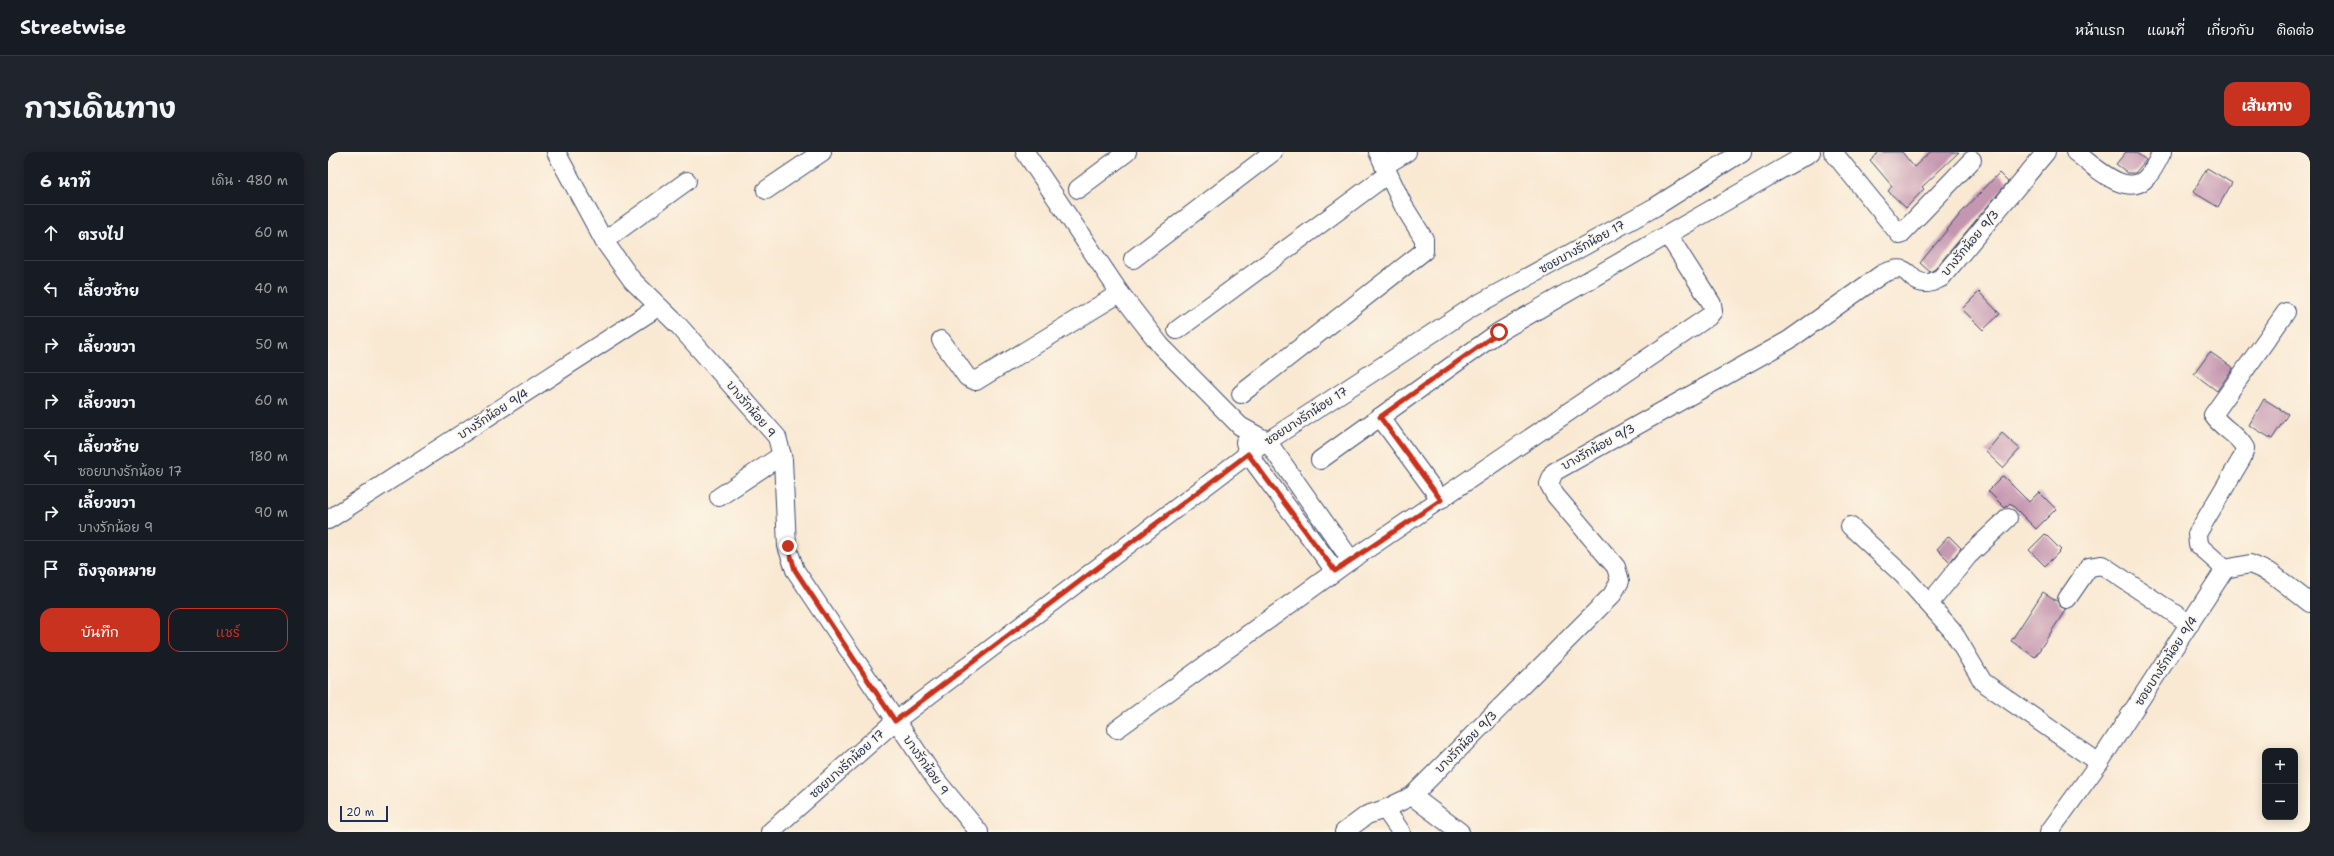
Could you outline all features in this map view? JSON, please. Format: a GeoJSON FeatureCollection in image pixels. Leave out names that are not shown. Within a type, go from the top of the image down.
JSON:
{"type":"FeatureCollection","features":[{"type":"Feature","properties":{"kind":"street","name":"บางรักน้อย 9"},"geometry":{"type":"LineString","coordinates":[[556,152],[604,241],[632,280],[679,326],[777,437],[782,455],[786,490],[788,546],[795,570],[936,780],[979,832]]}},
{"type":"Feature","properties":{"kind":"street"},"geometry":{"type":"LineString","coordinates":[[766,190],[822,152]]}},
{"type":"Feature","properties":{"kind":"street"},"geometry":{"type":"LineString","coordinates":[[1025,152],[1120,293],[1161,346],[1240,426],[1267,441],[1351,560]]}},
{"type":"Feature","properties":{"kind":"street"},"geometry":{"type":"LineString","coordinates":[[1078,189],[1127,152]]}},
{"type":"Feature","properties":{"kind":"street"},"geometry":{"type":"LineString","coordinates":[[1133,258],[1273,152]]}},
{"type":"Feature","properties":{"kind":"street"},"geometry":{"type":"LineString","coordinates":[[1177,330],[1383,164],[1407,152]]}},
{"type":"Feature","properties":{"kind":"street","name":"ซอยบางรักน้อย 17"},"geometry":{"type":"LineString","coordinates":[[770,832],[895,721],[1248,454],[1471,308],[1656,207],[1742,152]]}},
{"type":"Feature","properties":{"kind":"street"},"geometry":{"type":"LineString","coordinates":[[1320,460],[1499,332],[1668,236],[1811,152]]}},
{"type":"Feature","properties":{"kind":"street"},"geometry":{"type":"LineString","coordinates":[[1833,152],[1900,236],[1972,160]]}},
{"type":"Feature","properties":{"kind":"street","name":"บางรักน้อย 9/3"},"geometry":{"type":"LineString","coordinates":[[1344,832],[1367,815],[1385,810],[1412,796],[1612,595],[1620,581],[1616,567],[1555,495],[1549,484],[1554,472],[1789,340],[1882,274],[1895,268],[1906,270],[1914,279],[1926,283],[1941,278],[2046,152]]}},
{"type":"Feature","properties":{"kind":"street"},"geometry":{"type":"LineString","coordinates":[[2075,152],[2119,184],[2134,186],[2148,177],[2162,152]]}},
{"type":"Feature","properties":{"kind":"street"},"geometry":{"type":"LineString","coordinates":[[1241,394],[1422,254],[1425,247],[1424,239],[1403,205],[1383,164]]}},
{"type":"Feature","properties":{"kind":"street"},"geometry":{"type":"LineString","coordinates":[[604,241],[687,181]]}},
{"type":"Feature","properties":{"kind":"street"},"geometry":{"type":"LineString","coordinates":[[1117,729],[1335,571],[1441,500],[1713,311],[1712,304],[1668,236]]}},
{"type":"Feature","properties":{"kind":"street"},"geometry":{"type":"LineString","coordinates":[[941,340],[967,377],[976,381],[1120,293]]}},
{"type":"Feature","properties":{"kind":"street","name":"บางรักน้อย 9/4"},"geometry":{"type":"LineString","coordinates":[[328,520],[658,307]]}},
{"type":"Feature","properties":{"kind":"street"},"geometry":{"type":"LineString","coordinates":[[2286,312],[2214,415],[2218,422],[2241,440],[2245,448],[2242,458],[2197,534],[2198,545],[2225,570],[2250,564],[2271,573],[2310,603]]}},
{"type":"Feature","properties":{"kind":"street"},"geometry":{"type":"LineString","coordinates":[[1380,417],[1441,500]]}},
{"type":"Feature","properties":{"kind":"street"},"geometry":{"type":"LineString","coordinates":[[1240,426],[1248,454],[1335,571]]}},
{"type":"Feature","properties":{"kind":"street"},"geometry":{"type":"LineString","coordinates":[[720,497],[782,455]]}},
{"type":"Feature","properties":{"kind":"street"},"geometry":{"type":"LineString","coordinates":[[1929,604],[1968,556],[2008,518]]}},
{"type":"Feature","properties":{"kind":"street"},"geometry":{"type":"LineString","coordinates":[[1850,526],[1904,576],[1952,630],[1983,682],[2099,763]]}},
{"type":"Feature","properties":{"kind":"street"},"geometry":{"type":"LineString","coordinates":[[2067,599],[2089,567],[2102,566],[2190,624]]}},
{"type":"Feature","properties":{"kind":"street","name":"ซอยบางรักน้อย 9/4"},"geometry":{"type":"LineString","coordinates":[[2049,832],[2099,763],[2225,570]]}},
{"type":"Feature","properties":{"kind":"street"},"geometry":{"type":"LineString","coordinates":[[1412,796],[1460,832]]}},
{"type":"Feature","properties":{"kind":"street"},"geometry":{"type":"LineString","coordinates":[[1385,810],[1401,832]]}},
{"type":"Feature","properties":{"kind":"building"},"geometry":{"type":"Polygon","coordinates":[[[1879,152],[1902,152],[1914,167],[1930,152],[1959,152],[1922,187],[1924,189],[1906,208],[1888,191],[1892,186],[1870,160],[1879,152]]]}},
{"type":"Feature","properties":{"kind":"building"},"geometry":{"type":"Polygon","coordinates":[[[2126,152],[2135,152],[2146,160],[2135,173],[2128,173],[2116,164],[2126,152]]]}},
{"type":"Feature","properties":{"kind":"building"},"geometry":{"type":"Polygon","coordinates":[[[2207,168],[2232,183],[2218,207],[2193,192],[2207,168]]]}},
{"type":"Feature","properties":{"kind":"building"},"geometry":{"type":"Polygon","coordinates":[[[1999,173],[2008,182],[1935,269],[1930,272],[1920,263],[1961,213],[1999,173]]]}},
{"type":"Feature","properties":{"kind":"building"},"geometry":{"type":"Polygon","coordinates":[[[1979,292],[2000,314],[1983,330],[1962,309],[1979,292]]]}},
{"type":"Feature","properties":{"kind":"building"},"geometry":{"type":"Polygon","coordinates":[[[2210,352],[2233,368],[2217,391],[2194,374],[2210,352]]]}},
{"type":"Feature","properties":{"kind":"building"},"geometry":{"type":"Polygon","coordinates":[[[2264,399],[2288,414],[2272,439],[2249,425],[2264,399]]]}},
{"type":"Feature","properties":{"kind":"building"},"geometry":{"type":"Polygon","coordinates":[[[2002,433],[2020,449],[2003,468],[1986,452],[2002,433]]]}},
{"type":"Feature","properties":{"kind":"building"},"geometry":{"type":"Polygon","coordinates":[[[2003,476],[2029,502],[2039,492],[2056,509],[2036,529],[2010,503],[2005,508],[1988,491],[2003,476]]]}},
{"type":"Feature","properties":{"kind":"building"},"geometry":{"type":"Polygon","coordinates":[[[2045,534],[2061,550],[2045,566],[2029,550],[2045,534]]]}},
{"type":"Feature","properties":{"kind":"building"},"geometry":{"type":"Polygon","coordinates":[[[1949,536],[1961,548],[1950,562],[1937,549],[1949,536]]]}},
{"type":"Feature","properties":{"kind":"building"},"geometry":{"type":"Polygon","coordinates":[[[2043,592],[2057,601],[2061,607],[2066,609],[2035,657],[2011,641],[2043,592]]]}},
{"type":"Feature","properties":{"kind":"route"},"geometry":{"type":"LineString","coordinates":[[788,546],[795,570],[895,721],[1058,596],[1248,454],[1335,571],[1441,500],[1380,417],[1499,332]]}}]}
